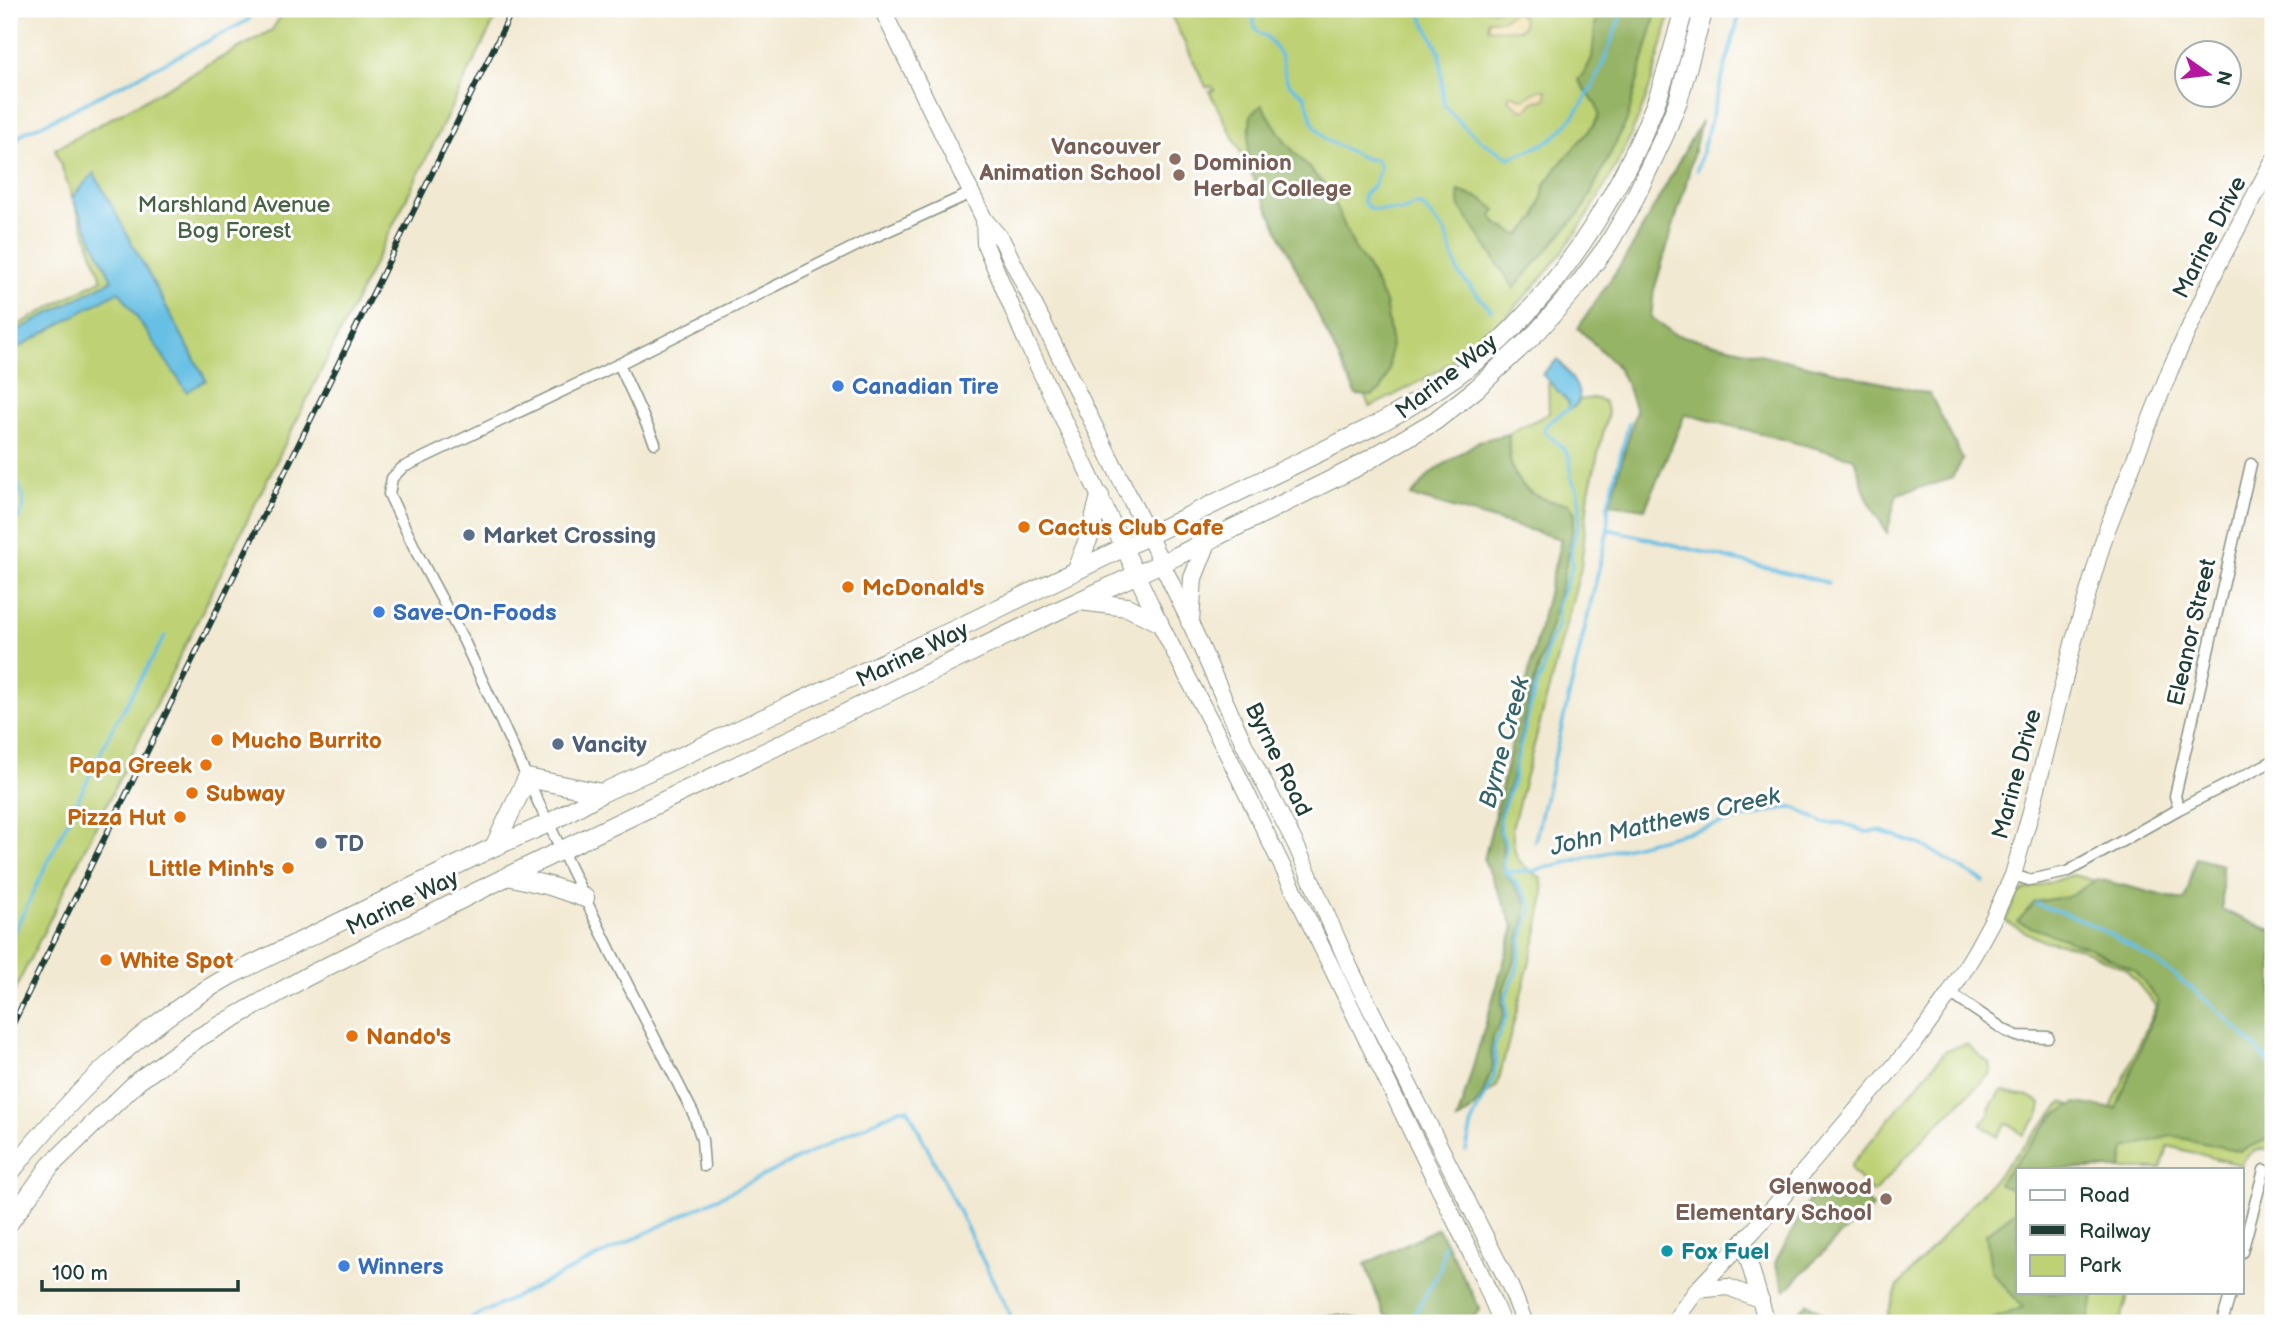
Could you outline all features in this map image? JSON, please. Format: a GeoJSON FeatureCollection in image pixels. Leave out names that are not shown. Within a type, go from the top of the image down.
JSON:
{"type":"FeatureCollection","features":[{"type":"Feature","properties":{"kind":"main road","name":"Marine Way"},"geometry":{"type":"LineString","coordinates":[[9,1174],[77,1093],[158,1024],[199,993],[231,975],[548,823],[602,793],[945,634],[1380,423],[1426,398],[1475,362],[1513,328],[1554,281],[1585,237],[1636,150],[1667,69],[1684,9]]}},
{"type":"Feature","properties":{"kind":"main road","name":"Marine Way"},"geometry":{"type":"LineString","coordinates":[[9,1223],[50,1166],[138,1081],[198,1038],[306,977],[508,876],[1077,601],[1138,575],[1353,468],[1436,421],[1476,389],[1537,332],[1600,255],[1632,204],[1665,134],[1678,101],[1704,9]]}},
{"type":"Feature","properties":{"kind":"main road"},"geometry":{"type":"LineString","coordinates":[[1075,571],[1090,535],[1100,496]]}},
{"type":"Feature","properties":{"kind":"main road"},"geometry":{"type":"LineString","coordinates":[[1190,622],[1193,578],[1208,540]]}},
{"type":"Feature","properties":{"kind":"main road"},"geometry":{"type":"LineString","coordinates":[[1077,601],[1115,604],[1159,622]]}},
{"type":"Feature","properties":{"kind":"main road"},"geometry":{"type":"LineString","coordinates":[[494,847],[527,778],[602,793]]}},
{"type":"Feature","properties":{"kind":"main road"},"geometry":{"type":"LineString","coordinates":[[508,876],[585,898]]}},
{"type":"Feature","properties":{"kind":"street","name":"Byrne Road"},"geometry":{"type":"LineString","coordinates":[[882,9],[984,219],[1002,240],[1089,412],[1190,622],[1244,744],[1296,845],[1350,968],[1510,1286],[1525,1323]]}},
{"type":"Feature","properties":{"kind":"street","name":"Marine Drive"},"geometry":{"type":"LineString","coordinates":[[1674,1323],[1697,1290],[1743,1242],[1919,1037],[1975,952],[2012,875],[2033,804],[2074,640],[2106,532],[2179,350],[2219,263],[2273,161]]}},
{"type":"Feature","properties":{"kind":"street"},"geometry":{"type":"LineString","coordinates":[[704,1166],[702,1140],[694,1115],[548,823],[464,641],[416,553],[390,494],[392,478],[402,468],[870,239],[971,193]]}},
{"type":"Feature","properties":{"kind":"street","name":"Byrne Road"},"geometry":{"type":"LineString","coordinates":[[984,219],[985,244],[1027,343],[1159,622],[1229,757],[1481,1274],[1502,1323]]}},
{"type":"Feature","properties":{"kind":"street"},"geometry":{"type":"LineString","coordinates":[[619,364],[655,443]]}},
{"type":"Feature","properties":{"kind":"street","name":"Eleanor Street"},"geometry":{"type":"LineString","coordinates":[[2179,809],[2175,796],[2251,464]]}},
{"type":"Feature","properties":{"kind":"street"},"geometry":{"type":"LineString","coordinates":[[2012,875],[2029,880],[2067,872],[2179,809],[2271,762]]}},
{"type":"Feature","properties":{"kind":"street"},"geometry":{"type":"LineString","coordinates":[[1950,993],[2017,1036],[2048,1037]]}},
{"type":"Feature","properties":{"kind":"street"},"geometry":{"type":"LineString","coordinates":[[2244,1245],[2264,1170]]}},
{"type":"Feature","properties":{"kind":"street"},"geometry":{"type":"LineString","coordinates":[[1743,1242],[1767,1323]]}},
{"type":"Feature","properties":{"kind":"street"},"geometry":{"type":"LineString","coordinates":[[1697,1290],[1728,1287],[1761,1300]]}},
{"type":"Feature","properties":{"kind":"street"},"geometry":{"type":"LineString","coordinates":[[2222,1323],[2230,1294]]}},
{"type":"Feature","properties":{"kind":"street"},"geometry":{"type":"LineString","coordinates":[[1318,1323],[1357,1323]]}},
{"type":"Feature","properties":{"kind":"green space","name":"Marshland Avenue Bog Forest"},"geometry":{"type":"Polygon","coordinates":[[[281,9],[500,9],[9,1002],[9,518],[17,514],[9,496],[9,330],[102,279],[55,149],[272,30],[280,17],[281,9]]]}},
{"type":"Feature","properties":{"kind":"green space"},"geometry":{"type":"Polygon","coordinates":[[[1168,9],[1671,9],[1651,82],[1627,144],[1585,219],[1560,255],[1502,320],[1470,348],[1428,377],[1370,407],[1249,161],[1247,164],[1209,91],[1214,90],[1212,86],[1206,87],[1168,9]]]}},
{"type":"Feature","properties":{"kind":"green space"},"geometry":{"type":"Polygon","coordinates":[[[1597,9],[1657,9],[1627,120],[1583,209],[1514,288],[1460,207],[1458,191],[1482,199],[1496,210],[1492,216],[1497,224],[1519,236],[1536,218],[1545,185],[1594,125],[1599,115],[1596,105],[1578,80],[1592,58],[1597,9]]]}},
{"type":"Feature","properties":{"kind":"green space"},"geometry":{"type":"Polygon","coordinates":[[[1262,105],[1286,143],[1328,189],[1354,247],[1385,302],[1391,339],[1389,371],[1381,390],[1371,396],[1356,395],[1247,164],[1251,114],[1262,105]]]}},
{"type":"Feature","properties":{"kind":"green space"},"geometry":{"type":"Polygon","coordinates":[[[1701,121],[1686,184],[1654,290],[1651,317],[1674,334],[1930,394],[1963,460],[1951,479],[1897,494],[1887,533],[1867,498],[1854,458],[1685,414],[1645,509],[1610,504],[1636,411],[1627,385],[1615,364],[1578,328],[1631,249],[1701,121]]]}},
{"type":"Feature","properties":{"kind":"green space"},"geometry":{"type":"Polygon","coordinates":[[[1548,380],[1574,407],[1580,400],[1593,398],[1604,401],[1608,413],[1589,491],[1581,568],[1512,828],[1515,853],[1521,863],[1541,878],[1544,894],[1539,926],[1497,1086],[1481,1099],[1493,1065],[1493,1037],[1504,1015],[1504,987],[1513,967],[1525,917],[1524,898],[1502,865],[1503,843],[1499,814],[1512,779],[1525,714],[1568,556],[1569,504],[1553,502],[1529,492],[1515,474],[1509,449],[1509,434],[1549,413],[1548,380]]]}},
{"type":"Feature","properties":{"kind":"green space"},"geometry":{"type":"Polygon","coordinates":[[[1509,434],[1511,463],[1521,484],[1540,498],[1569,504],[1575,513],[1568,556],[1552,621],[1525,714],[1512,779],[1499,814],[1503,843],[1502,865],[1524,898],[1527,906],[1525,917],[1513,967],[1504,987],[1504,1015],[1493,1037],[1493,1065],[1481,1099],[1457,1121],[1514,927],[1484,860],[1561,539],[1411,496],[1431,473],[1479,441],[1509,434]]]}},
{"type":"Feature","properties":{"kind":"green space"},"geometry":{"type":"Polygon","coordinates":[[[2196,858],[2222,865],[2222,910],[2273,932],[2273,1137],[2240,1151],[2171,1136],[2125,1148],[2121,1168],[2016,1168],[2016,1191],[1998,1183],[2055,1115],[2076,1103],[2116,1109],[2159,1002],[2134,970],[2092,949],[2017,922],[2035,902],[2070,896],[2098,879],[2185,901],[2196,858]]]}},
{"type":"Feature","properties":{"kind":"green space"},"geometry":{"type":"Polygon","coordinates":[[[2073,875],[2273,930],[2273,1151],[2254,1151],[2241,1165],[2168,1146],[2161,1168],[2016,1168],[2016,1294],[2128,1294],[2120,1323],[1885,1323],[1898,1286],[2063,1102],[2106,1119],[2156,1006],[2126,969],[2077,947],[2041,940],[2005,921],[2016,897],[2024,890],[2073,875]]]}},
{"type":"Feature","properties":{"kind":"green space"},"geometry":{"type":"Polygon","coordinates":[[[1966,1044],[1989,1063],[1991,1073],[1932,1129],[1873,1193],[1852,1171],[1851,1165],[1946,1050],[1966,1044]]]}},
{"type":"Feature","properties":{"kind":"green space"},"geometry":{"type":"Polygon","coordinates":[[[2000,1092],[2028,1096],[2041,1104],[2038,1117],[2023,1135],[2006,1124],[1997,1137],[1981,1124],[2000,1092]]]}},
{"type":"Feature","properties":{"kind":"green space"},"geometry":{"type":"Polygon","coordinates":[[[1854,1190],[1873,1207],[1839,1236],[1785,1291],[1775,1263],[1811,1197],[1854,1190]]]}},
{"type":"Feature","properties":{"kind":"green space"},"geometry":{"type":"Polygon","coordinates":[[[2016,1211],[2016,1294],[2094,1294],[2088,1323],[1984,1323],[2023,1307],[1991,1271],[1986,1234],[2016,1211]]]}},
{"type":"Feature","properties":{"kind":"green space"},"geometry":{"type":"Polygon","coordinates":[[[1438,1228],[1480,1309],[1469,1323],[1420,1323],[1384,1315],[1365,1264],[1438,1228]]]}},
{"type":"Feature","properties":{"kind":"green space"},"geometry":{"type":"Polygon","coordinates":[[[1808,1303],[1835,1323],[1792,1323],[1791,1320],[1808,1303]]]}},
{"type":"Feature","properties":{"kind":"sand"},"geometry":{"type":"Polygon","coordinates":[[[1513,12],[1523,18],[1523,26],[1520,29],[1488,28],[1488,20],[1502,20],[1513,12]]]}},
{"type":"Feature","properties":{"kind":"sand"},"geometry":{"type":"Polygon","coordinates":[[[1540,89],[1546,90],[1547,97],[1535,101],[1526,110],[1508,100],[1510,94],[1524,99],[1540,89]]]}},
{"type":"Feature","properties":{"kind":"water"},"geometry":{"type":"Polygon","coordinates":[[[94,173],[206,380],[187,392],[119,291],[9,353],[9,335],[112,280],[72,197],[94,173]]]}},
{"type":"Feature","properties":{"kind":"water"},"geometry":{"type":"Polygon","coordinates":[[[1558,359],[1579,393],[1576,405],[1568,410],[1569,403],[1542,374],[1558,359]]]}},
{"type":"Feature","properties":{"kind":"waterway"},"geometry":{"type":"LineString","coordinates":[[9,164],[14,146],[25,132],[247,21],[255,9]]}},
{"type":"Feature","properties":{"kind":"waterway","name":"Byrne Creek"},"geometry":{"type":"LineString","coordinates":[[1254,9],[1254,25],[1281,56],[1286,79],[1305,96],[1313,123],[1326,140],[1366,159],[1375,159],[1380,167],[1374,185],[1364,195],[1364,203],[1371,209],[1403,211],[1415,204],[1422,206],[1445,232],[1459,274],[1491,310]]}},
{"type":"Feature","properties":{"kind":"waterway"},"geometry":{"type":"LineString","coordinates":[[1418,9],[1440,53],[1444,105],[1462,125],[1509,158],[1549,141],[1567,125],[1588,95],[1623,9]]}},
{"type":"Feature","properties":{"kind":"waterway"},"geometry":{"type":"LineString","coordinates":[[1697,170],[1741,9]]}},
{"type":"Feature","properties":{"kind":"waterway","name":"Byrne Creek"},"geometry":{"type":"LineString","coordinates":[[1466,1150],[1473,1119],[1493,1079],[1496,1063],[1494,1047],[1507,1015],[1505,998],[1517,970],[1524,929],[1531,913],[1531,904],[1506,872],[1503,862],[1507,846],[1501,832],[1500,816],[1514,779],[1547,647],[1558,625],[1557,605],[1572,567],[1571,549],[1579,522],[1577,488],[1571,479],[1569,457],[1544,431],[1546,425],[1569,408]]}},
{"type":"Feature","properties":{"kind":"waterway"},"geometry":{"type":"LineString","coordinates":[[1535,841],[1608,529],[1608,504],[1629,423]]}},
{"type":"Feature","properties":{"kind":"waterway"},"geometry":{"type":"LineString","coordinates":[[9,465],[21,490],[24,505],[22,513],[9,525]]}},
{"type":"Feature","properties":{"kind":"waterway"},"geometry":{"type":"LineString","coordinates":[[1608,529],[1829,583]]}},
{"type":"Feature","properties":{"kind":"waterway"},"geometry":{"type":"LineString","coordinates":[[9,943],[112,729],[165,636]]}},
{"type":"Feature","properties":{"kind":"waterway","name":"John Matthews Creek"},"geometry":{"type":"LineString","coordinates":[[1506,872],[1532,871],[1784,808],[1796,808],[1823,823],[1842,823],[1866,832],[1880,831],[1924,846],[1984,882]]}},
{"type":"Feature","properties":{"kind":"waterway","name":"John Matthews Creek"},"geometry":{"type":"LineString","coordinates":[[2036,904],[2092,925],[2142,953],[2212,1006],[2273,1067]]}},
{"type":"Feature","properties":{"kind":"waterway"},"geometry":{"type":"LineString","coordinates":[[462,1323],[900,1109],[908,1109],[1014,1323]]}},
{"type":"Feature","properties":{"kind":"waterway","name":"Byrne Creek"},"geometry":{"type":"LineString","coordinates":[[1409,1323],[1440,1270],[1444,1245]]}},
{"type":"Feature","properties":{"kind":"railway"},"geometry":{"type":"LineString","coordinates":[[9,1032],[513,9]]}},
{"type":"Feature","properties":{"kind":"place","name":"Vancouver Animation School"},"geometry":{"type":"Point","coordinates":[1175,159]}},
{"type":"Feature","properties":{"kind":"place","name":"Dominion Herbal College"},"geometry":{"type":"Point","coordinates":[1179,175]}},
{"type":"Feature","properties":{"kind":"place","name":"Canadian Tire"},"geometry":{"type":"Point","coordinates":[838,386]}},
{"type":"Feature","properties":{"kind":"place","name":"Cactus Club Cafe"},"geometry":{"type":"Point","coordinates":[1024,527]}},
{"type":"Feature","properties":{"kind":"place","name":"Market Crossing"},"geometry":{"type":"Point","coordinates":[469,535]}},
{"type":"Feature","properties":{"kind":"place","name":"McDonald's"},"geometry":{"type":"Point","coordinates":[848,587]}},
{"type":"Feature","properties":{"kind":"place","name":"Save-On-Foods"},"geometry":{"type":"Point","coordinates":[379,612]}},
{"type":"Feature","properties":{"kind":"place","name":"Mucho Burrito"},"geometry":{"type":"Point","coordinates":[217,740]}},
{"type":"Feature","properties":{"kind":"place","name":"Vancity"},"geometry":{"type":"Point","coordinates":[558,744]}},
{"type":"Feature","properties":{"kind":"place","name":"Papa Greek"},"geometry":{"type":"Point","coordinates":[206,765]}},
{"type":"Feature","properties":{"kind":"place","name":"Subway"},"geometry":{"type":"Point","coordinates":[192,793]}},
{"type":"Feature","properties":{"kind":"place","name":"Pizza Hut"},"geometry":{"type":"Point","coordinates":[180,817]}},
{"type":"Feature","properties":{"kind":"place","name":"TD"},"geometry":{"type":"Point","coordinates":[321,843]}},
{"type":"Feature","properties":{"kind":"place","name":"Little Minh's"},"geometry":{"type":"Point","coordinates":[288,868]}},
{"type":"Feature","properties":{"kind":"place","name":"White Spot"},"geometry":{"type":"Point","coordinates":[106,960]}},
{"type":"Feature","properties":{"kind":"place","name":"Nando's"},"geometry":{"type":"Point","coordinates":[352,1036]}},
{"type":"Feature","properties":{"kind":"place","name":"Glenwood Elementary School"},"geometry":{"type":"Point","coordinates":[1886,1199]}},
{"type":"Feature","properties":{"kind":"place","name":"Fox Fuel"},"geometry":{"type":"Point","coordinates":[1667,1251]}},
{"type":"Feature","properties":{"kind":"place","name":"Winners"},"geometry":{"type":"Point","coordinates":[344,1266]}}]}
